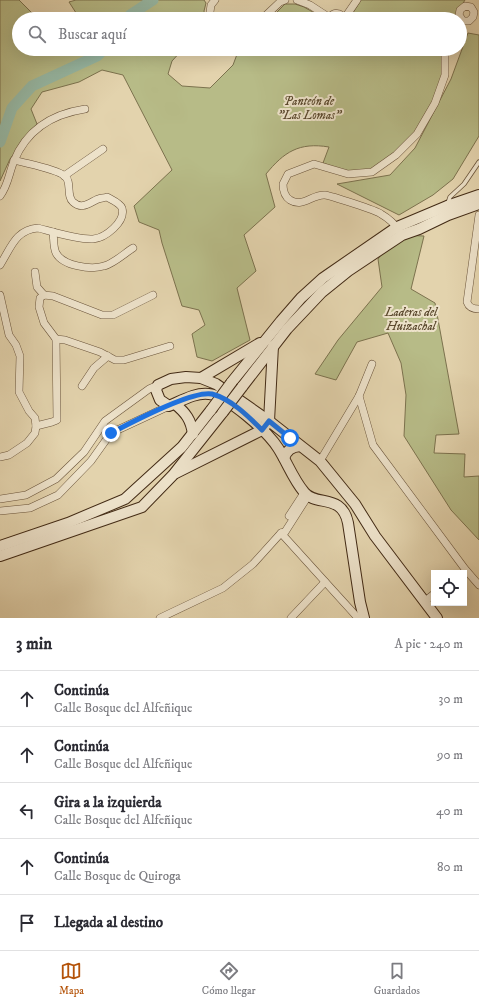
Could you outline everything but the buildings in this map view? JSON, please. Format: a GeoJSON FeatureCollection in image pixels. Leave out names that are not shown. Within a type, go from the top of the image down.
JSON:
{"type":"FeatureCollection","features":[{"type":"Feature","properties":{"kind":"main road"},"geometry":{"type":"LineString","coordinates":[[3,550],[125,499],[182,447],[231,383],[270,342],[287,329],[322,292],[348,271],[390,242],[400,231],[447,206],[479,195]]}},
{"type":"Feature","properties":{"kind":"main road"},"geometry":{"type":"LineString","coordinates":[[400,231],[419,229],[448,215],[479,204]]}},
{"type":"Feature","properties":{"kind":"main road"},"geometry":{"type":"LineString","coordinates":[[201,378],[270,342]]}},
{"type":"Feature","properties":{"kind":"main road"},"geometry":{"type":"LineString","coordinates":[[3,550],[142,507],[173,475],[223,412],[242,386],[270,342]]}},
{"type":"Feature","properties":{"kind":"main road"},"geometry":{"type":"LineString","coordinates":[[173,475],[262,430],[269,421],[270,342]]}},
{"type":"Feature","properties":{"kind":"main road"},"geometry":{"type":"LineString","coordinates":[[193,434],[192,427],[186,413],[160,400],[157,396],[158,385],[165,381],[180,378],[201,378],[209,381],[223,388],[269,421],[320,461],[355,504],[375,536],[437,618]]}},
{"type":"Feature","properties":{"kind":"main road"},"geometry":{"type":"LineString","coordinates":[[172,405],[197,395],[210,394],[222,398],[240,410],[272,439],[292,474],[306,494],[331,502],[341,508],[347,516],[360,602],[364,618]]}},
{"type":"Feature","properties":{"kind":"main road"},"geometry":{"type":"LineString","coordinates":[[284,458],[286,452],[290,448],[300,446]]}},
{"type":"Feature","properties":{"kind":"main road"},"geometry":{"type":"LineString","coordinates":[[331,502],[338,497],[342,489]]}},
{"type":"Feature","properties":{"kind":"street"},"geometry":{"type":"LineString","coordinates":[[210,12],[211,5],[215,0]]}},
{"type":"Feature","properties":{"kind":"street"},"geometry":{"type":"LineString","coordinates":[[269,12],[280,2],[285,0]]}},
{"type":"Feature","properties":{"kind":"street"},"geometry":{"type":"LineString","coordinates":[[297,0],[310,5],[320,12]]}},
{"type":"Feature","properties":{"kind":"street"},"geometry":{"type":"LineString","coordinates":[[349,12],[357,0]]}},
{"type":"Feature","properties":{"kind":"street"},"geometry":{"type":"LineString","coordinates":[[459,12],[461,8],[469,3],[474,14],[472,19],[467,21]]}},
{"type":"Feature","properties":{"kind":"street"},"geometry":{"type":"LineString","coordinates":[[400,231],[380,213],[325,195],[313,197],[305,202],[296,203],[284,195],[283,184],[288,174],[314,164],[348,174],[372,172],[396,155],[417,134],[435,103],[445,75],[445,56]]}},
{"type":"Feature","properties":{"kind":"street"},"geometry":{"type":"LineString","coordinates":[[0,196],[7,182],[14,160],[27,139],[36,129],[44,122],[73,110],[86,109]]}},
{"type":"Feature","properties":{"kind":"street"},"geometry":{"type":"LineString","coordinates":[[64,176],[104,149]]}},
{"type":"Feature","properties":{"kind":"street"},"geometry":{"type":"LineString","coordinates":[[0,265],[18,236],[24,231],[38,228],[94,239],[101,237],[112,229],[120,220],[122,215],[122,208],[120,205],[107,197],[98,199],[88,205],[81,206],[74,203],[70,199],[67,179],[64,176],[14,160]]}},
{"type":"Feature","properties":{"kind":"street"},"geometry":{"type":"LineString","coordinates":[[479,215],[476,260],[467,302],[468,306],[472,309],[479,309]]}},
{"type":"Feature","properties":{"kind":"street"},"geometry":{"type":"LineString","coordinates":[[54,232],[54,246],[56,254],[66,262],[84,267],[105,266],[133,248]]}},
{"type":"Feature","properties":{"kind":"street"},"geometry":{"type":"LineString","coordinates":[[35,272],[37,287],[42,296],[39,307],[44,323],[56,339],[57,420],[36,426]]}},
{"type":"Feature","properties":{"kind":"street"},"geometry":{"type":"LineString","coordinates":[[0,295],[9,335],[16,345],[20,356],[19,392],[29,411],[35,418],[36,426],[35,433],[27,443],[9,455],[0,457]]}},
{"type":"Feature","properties":{"kind":"street"},"geometry":{"type":"LineString","coordinates":[[42,296],[53,296],[102,315],[112,315],[153,295]]}},
{"type":"Feature","properties":{"kind":"street"},"geometry":{"type":"LineString","coordinates":[[56,339],[65,340],[100,352],[116,360],[124,360],[170,346]]}},
{"type":"Feature","properties":{"kind":"street"},"geometry":{"type":"LineString","coordinates":[[82,386],[94,368],[108,356]]}},
{"type":"Feature","properties":{"kind":"street"},"geometry":{"type":"LineString","coordinates":[[320,461],[359,396],[372,364]]}},
{"type":"Feature","properties":{"kind":"street"},"geometry":{"type":"LineString","coordinates":[[0,499],[26,495],[56,478],[84,452],[105,421],[149,389],[158,385]]}},
{"type":"Feature","properties":{"kind":"street"},"geometry":{"type":"LineString","coordinates":[[359,396],[374,445],[462,570]]}},
{"type":"Feature","properties":{"kind":"street"},"geometry":{"type":"LineString","coordinates":[[0,511],[30,508],[58,495],[91,461],[111,433],[172,405]]}},
{"type":"Feature","properties":{"kind":"street"},"geometry":{"type":"LineString","coordinates":[[160,618],[223,588],[253,564],[281,532],[282,528],[306,494]]}},
{"type":"Feature","properties":{"kind":"street"},"geometry":{"type":"LineString","coordinates":[[281,532],[358,618]]}},
{"type":"Feature","properties":{"kind":"street"},"geometry":{"type":"LineString","coordinates":[[467,574],[479,585]]}},
{"type":"Feature","properties":{"kind":"street"},"geometry":{"type":"LineString","coordinates":[[291,618],[325,582]]}},
{"type":"Feature","properties":{"kind":"street"},"geometry":{"type":"LineString","coordinates":[[425,601],[431,596]]}},
{"type":"Feature","properties":{"kind":"lane"},"geometry":{"type":"LineString","coordinates":[[447,206],[450,197],[464,184],[479,162]]}},
{"type":"Feature","properties":{"kind":"green space","name":"Panteón de \"Las Lomas\""},"geometry":{"type":"Polygon","coordinates":[[[0,0],[19,0],[31,12],[12,12],[12,56],[177,56],[172,61],[168,74],[182,86],[210,88],[233,65],[236,56],[442,56],[443,75],[432,103],[415,133],[394,153],[372,169],[347,172],[323,163],[329,147],[309,146],[293,150],[286,154],[266,174],[275,207],[244,235],[256,271],[237,288],[250,340],[212,361],[197,357],[192,334],[205,325],[199,310],[182,306],[159,230],[139,222],[134,206],[172,170],[123,75],[102,70],[79,82],[42,92],[31,109],[37,124],[10,159],[0,181],[0,0]]]}},
{"type":"Feature","properties":{"kind":"green space"},"geometry":{"type":"Polygon","coordinates":[[[76,0],[204,0],[206,3],[204,12],[75,12],[69,2],[76,0]]]}},
{"type":"Feature","properties":{"kind":"green space"},"geometry":{"type":"Polygon","coordinates":[[[361,0],[465,0],[457,12],[353,12],[361,0]]]}},
{"type":"Feature","properties":{"kind":"green space"},"geometry":{"type":"Polygon","coordinates":[[[285,4],[295,4],[313,12],[277,12],[285,4]]]}},
{"type":"Feature","properties":{"kind":"green space"},"geometry":{"type":"Polygon","coordinates":[[[468,33],[479,35],[479,136],[453,179],[433,195],[399,215],[337,184],[390,175],[415,148],[451,79],[460,56],[467,56],[468,33]]]}},
{"type":"Feature","properties":{"kind":"green space","name":"Laderas del Huizachal"},"geometry":{"type":"Polygon","coordinates":[[[402,235],[424,236],[411,289],[435,303],[459,434],[436,435],[434,453],[465,454],[464,477],[479,476],[479,540],[451,510],[404,436],[406,395],[401,363],[388,333],[357,342],[336,380],[315,374],[338,340],[382,287],[378,259],[390,242],[402,235]]]}},
{"type":"Feature","properties":{"kind":"waterway"},"geometry":{"type":"LineString","coordinates":[[135,12],[153,0]]}},
{"type":"Feature","properties":{"kind":"waterway"},"geometry":{"type":"LineString","coordinates":[[0,142],[12,108],[32,86],[97,56]]}},
{"type":"Feature","properties":{"kind":"route"},"geometry":{"type":"LineString","coordinates":[[111,433],[169,406],[197,395],[210,394],[222,398],[240,410],[262,430],[269,421],[290,438]]}}]}
